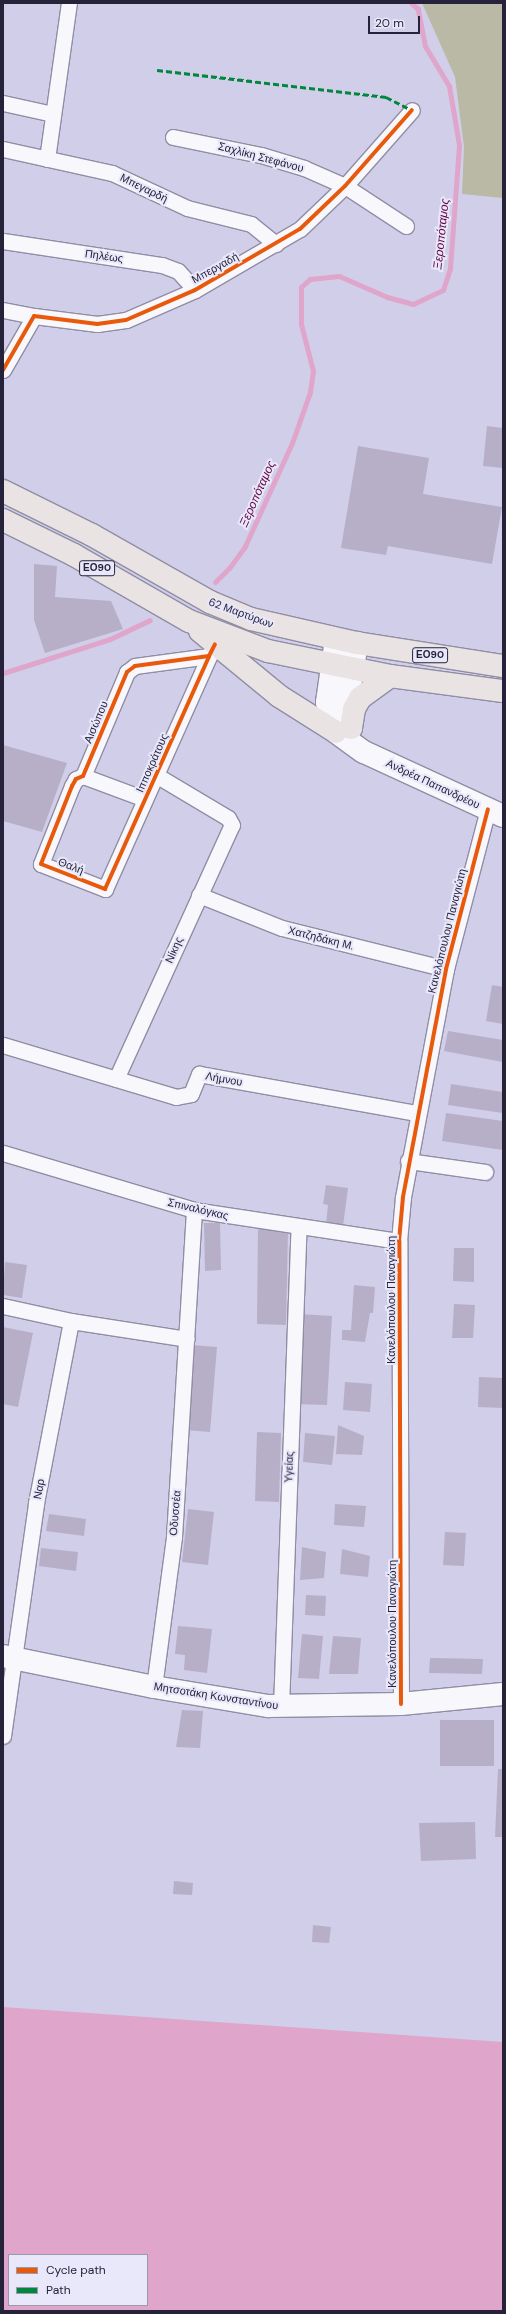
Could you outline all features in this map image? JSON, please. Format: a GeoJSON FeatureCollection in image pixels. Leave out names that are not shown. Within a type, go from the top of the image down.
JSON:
{"type":"FeatureCollection","features":[{"type":"Feature","properties":{"kind":"main road","name":"62 Μαρτύρων"},"geometry":{"type":"LineString","coordinates":[[3,491],[65,520],[224,608],[270,624],[346,641],[503,666]]}},
{"type":"Feature","properties":{"kind":"main road","name":"ΕΟ90"},"geometry":{"type":"LineString","coordinates":[[3,520],[74,555],[189,621],[268,651],[390,676],[503,691]]}},
{"type":"Feature","properties":{"kind":"main road"},"geometry":{"type":"LineString","coordinates":[[189,621],[212,650],[279,696],[343,730],[360,698],[390,676]]}},
{"type":"Feature","properties":{"kind":"street"},"geometry":{"type":"LineString","coordinates":[[47,158],[69,3]]}},
{"type":"Feature","properties":{"kind":"street"},"geometry":{"type":"LineString","coordinates":[[3,103],[53,114]]}},
{"type":"Feature","properties":{"kind":"street","name":"Μπεργαδή"},"geometry":{"type":"LineString","coordinates":[[3,310],[34,316],[97,324],[126,320],[195,290],[300,229],[345,186],[412,110]]}},
{"type":"Feature","properties":{"kind":"street","name":"Σαχλίκη Στεφάνου"},"geometry":{"type":"LineString","coordinates":[[173,136],[276,160],[345,186],[406,226]]}},
{"type":"Feature","properties":{"kind":"street","name":"Μπεγαρδή"},"geometry":{"type":"LineString","coordinates":[[3,149],[112,173],[187,208],[245,222],[266,233],[276,244]]}},
{"type":"Feature","properties":{"kind":"street","name":"Πηλέως"},"geometry":{"type":"LineString","coordinates":[[3,241],[162,265],[178,271],[195,290]]}},
{"type":"Feature","properties":{"kind":"street"},"geometry":{"type":"LineString","coordinates":[[3,370],[34,316]]}},
{"type":"Feature","properties":{"kind":"street"},"geometry":{"type":"LineString","coordinates":[[343,730],[327,702],[342,667],[346,641]]}},
{"type":"Feature","properties":{"kind":"street","name":"Ιπποκράτους"},"geometry":{"type":"LineString","coordinates":[[105,889],[212,650]]}},
{"type":"Feature","properties":{"kind":"street","name":"Αισώπου"},"geometry":{"type":"LineString","coordinates":[[46,853],[73,782],[83,776],[130,669],[212,650]]}},
{"type":"Feature","properties":{"kind":"street","name":"Ανδρέα Παπανδρέου"},"geometry":{"type":"LineString","coordinates":[[343,730],[364,752],[496,812]]}},
{"type":"Feature","properties":{"kind":"street","name":"Νίκης"},"geometry":{"type":"LineString","coordinates":[[116,1079],[231,822],[156,775]]}},
{"type":"Feature","properties":{"kind":"street"},"geometry":{"type":"LineString","coordinates":[[83,776],[145,799]]}},
{"type":"Feature","properties":{"kind":"street","name":"Κανελόπουλου Παναγιώτη"},"geometry":{"type":"LineString","coordinates":[[401,1704],[399,1241],[408,1161],[416,1113],[446,969],[496,812]]}},
{"type":"Feature","properties":{"kind":"street","name":"Θαλή"},"geometry":{"type":"LineString","coordinates":[[46,853],[41,864],[105,889]]}},
{"type":"Feature","properties":{"kind":"street","name":"Χατζηδάκη Μ."},"geometry":{"type":"LineString","coordinates":[[199,895],[282,928],[446,969]]}},
{"type":"Feature","properties":{"kind":"street","name":"Λήμνου"},"geometry":{"type":"LineString","coordinates":[[3,1045],[176,1097],[188,1097],[194,1090],[199,1074],[416,1113]]}},
{"type":"Feature","properties":{"kind":"street","name":"Σπιναλόγκας"},"geometry":{"type":"LineString","coordinates":[[3,1153],[194,1210],[399,1241]]}},
{"type":"Feature","properties":{"kind":"street"},"geometry":{"type":"LineString","coordinates":[[408,1161],[485,1172]]}},
{"type":"Feature","properties":{"kind":"street","name":"Οδυσσέα"},"geometry":{"type":"LineString","coordinates":[[154,1687],[174,1537],[194,1210]]}},
{"type":"Feature","properties":{"kind":"street","name":"Υγείας"},"geometry":{"type":"LineString","coordinates":[[282,1707],[299,1227]]}},
{"type":"Feature","properties":{"kind":"street"},"geometry":{"type":"LineString","coordinates":[[3,1306],[70,1321],[187,1339]]}},
{"type":"Feature","properties":{"kind":"street","name":"Ναρ"},"geometry":{"type":"LineString","coordinates":[[9,1657],[70,1321]]}},
{"type":"Feature","properties":{"kind":"street"},"geometry":{"type":"LineString","coordinates":[[3,1736],[9,1657]]}},
{"type":"Feature","properties":{"kind":"street","name":"Μητσοτάκη Κωνσταντίνου"},"geometry":{"type":"LineString","coordinates":[[9,1657],[154,1687],[282,1707],[401,1704],[503,1694]]}},
{"type":"Feature","properties":{"kind":"green space"},"geometry":{"type":"Polygon","coordinates":[[[422,3],[503,3],[503,198],[462,194],[464,147],[455,77],[422,3]]]}},
{"type":"Feature","properties":{"kind":"shaded area"},"geometry":{"type":"Polygon","coordinates":[[[3,2007],[503,2042],[503,2311],[3,2311],[3,2007]]]}},
{"type":"Feature","properties":{"kind":"building"},"geometry":{"type":"Polygon","coordinates":[[[487,426],[503,428],[503,468],[483,466],[487,426]]]}},
{"type":"Feature","properties":{"kind":"building"},"geometry":{"type":"Polygon","coordinates":[[[358,446],[429,458],[423,494],[502,507],[492,564],[388,546],[386,555],[341,548],[358,446]]]}},
{"type":"Feature","properties":{"kind":"building"},"geometry":{"type":"Polygon","coordinates":[[[34,564],[57,566],[55,597],[111,601],[123,629],[45,653],[34,620],[34,564]]]}},
{"type":"Feature","properties":{"kind":"building"},"geometry":{"type":"Polygon","coordinates":[[[3,745],[67,763],[42,832],[3,821],[3,745]]]}},
{"type":"Feature","properties":{"kind":"building"},"geometry":{"type":"Polygon","coordinates":[[[492,985],[503,987],[503,1024],[486,1021],[492,985]]]}},
{"type":"Feature","properties":{"kind":"building"},"geometry":{"type":"Polygon","coordinates":[[[448,1031],[503,1040],[503,1062],[444,1051],[448,1031]]]}},
{"type":"Feature","properties":{"kind":"building"},"geometry":{"type":"Polygon","coordinates":[[[451,1084],[503,1092],[503,1113],[448,1105],[451,1084]]]}},
{"type":"Feature","properties":{"kind":"building"},"geometry":{"type":"Polygon","coordinates":[[[446,1113],[503,1121],[503,1150],[442,1141],[446,1113]]]}},
{"type":"Feature","properties":{"kind":"building"},"geometry":{"type":"Polygon","coordinates":[[[326,1185],[348,1188],[343,1226],[326,1224],[328,1205],[323,1204],[326,1185]]]}},
{"type":"Feature","properties":{"kind":"building"},"geometry":{"type":"Polygon","coordinates":[[[204,1223],[220,1223],[221,1270],[205,1271],[204,1223]]]}},
{"type":"Feature","properties":{"kind":"building"},"geometry":{"type":"Polygon","coordinates":[[[258,1227],[288,1231],[286,1325],[257,1324],[258,1227]]]}},
{"type":"Feature","properties":{"kind":"building"},"geometry":{"type":"Polygon","coordinates":[[[454,1248],[474,1248],[474,1282],[453,1281],[454,1248]]]}},
{"type":"Feature","properties":{"kind":"building"},"geometry":{"type":"Polygon","coordinates":[[[5,1262],[27,1265],[22,1298],[3,1295],[5,1262]]]}},
{"type":"Feature","properties":{"kind":"building"},"geometry":{"type":"Polygon","coordinates":[[[354,1285],[375,1287],[373,1313],[370,1313],[365,1342],[342,1340],[342,1330],[351,1330],[354,1285]]]}},
{"type":"Feature","properties":{"kind":"building"},"geometry":{"type":"Polygon","coordinates":[[[454,1304],[475,1305],[473,1338],[452,1338],[454,1304]]]}},
{"type":"Feature","properties":{"kind":"building"},"geometry":{"type":"Polygon","coordinates":[[[299,1314],[332,1316],[327,1405],[296,1404],[299,1314]]]}},
{"type":"Feature","properties":{"kind":"building"},"geometry":{"type":"Polygon","coordinates":[[[3,1327],[33,1333],[18,1407],[3,1404],[3,1327]]]}},
{"type":"Feature","properties":{"kind":"building"},"geometry":{"type":"Polygon","coordinates":[[[192,1345],[217,1347],[210,1432],[186,1430],[192,1345]]]}},
{"type":"Feature","properties":{"kind":"building"},"geometry":{"type":"Polygon","coordinates":[[[479,1377],[503,1378],[503,1408],[478,1407],[479,1377]]]}},
{"type":"Feature","properties":{"kind":"building"},"geometry":{"type":"Polygon","coordinates":[[[345,1382],[372,1384],[370,1412],[343,1410],[345,1382]]]}},
{"type":"Feature","properties":{"kind":"building"},"geometry":{"type":"Polygon","coordinates":[[[338,1425],[364,1436],[362,1455],[336,1454],[338,1425]]]}},
{"type":"Feature","properties":{"kind":"building"},"geometry":{"type":"Polygon","coordinates":[[[257,1432],[281,1433],[279,1502],[255,1501],[257,1432]]]}},
{"type":"Feature","properties":{"kind":"building"},"geometry":{"type":"Polygon","coordinates":[[[305,1433],[335,1436],[332,1465],[303,1462],[305,1433]]]}},
{"type":"Feature","properties":{"kind":"building"},"geometry":{"type":"Polygon","coordinates":[[[335,1504],[366,1506],[364,1527],[334,1525],[335,1504]]]}},
{"type":"Feature","properties":{"kind":"building"},"geometry":{"type":"Polygon","coordinates":[[[188,1509],[214,1512],[208,1565],[182,1562],[188,1509]]]}},
{"type":"Feature","properties":{"kind":"building"},"geometry":{"type":"Polygon","coordinates":[[[49,1514],[86,1519],[84,1536],[46,1531],[49,1514]]]}},
{"type":"Feature","properties":{"kind":"building"},"geometry":{"type":"Polygon","coordinates":[[[445,1532],[466,1533],[464,1566],[443,1565],[445,1532]]]}},
{"type":"Feature","properties":{"kind":"building"},"geometry":{"type":"Polygon","coordinates":[[[302,1547],[326,1552],[324,1578],[300,1580],[302,1547]]]}},
{"type":"Feature","properties":{"kind":"building"},"geometry":{"type":"Polygon","coordinates":[[[41,1548],[78,1552],[76,1571],[39,1566],[41,1548]]]}},
{"type":"Feature","properties":{"kind":"building"},"geometry":{"type":"Polygon","coordinates":[[[342,1549],[370,1556],[368,1577],[340,1574],[342,1549]]]}},
{"type":"Feature","properties":{"kind":"building"},"geometry":{"type":"Polygon","coordinates":[[[306,1595],[326,1596],[325,1616],[305,1615],[306,1595]]]}},
{"type":"Feature","properties":{"kind":"building"},"geometry":{"type":"Polygon","coordinates":[[[178,1626],[212,1629],[207,1673],[184,1670],[185,1655],[175,1654],[178,1626]]]}},
{"type":"Feature","properties":{"kind":"building"},"geometry":{"type":"Polygon","coordinates":[[[302,1634],[323,1636],[319,1679],[298,1678],[302,1634]]]}},
{"type":"Feature","properties":{"kind":"building"},"geometry":{"type":"Polygon","coordinates":[[[333,1636],[361,1638],[358,1674],[329,1674],[333,1636]]]}},
{"type":"Feature","properties":{"kind":"building"},"geometry":{"type":"Polygon","coordinates":[[[430,1658],[483,1659],[482,1674],[429,1673],[430,1658]]]}},
{"type":"Feature","properties":{"kind":"building"},"geometry":{"type":"Polygon","coordinates":[[[182,1710],[203,1711],[200,1748],[176,1747],[182,1710]]]}},
{"type":"Feature","properties":{"kind":"building"},"geometry":{"type":"Polygon","coordinates":[[[440,1720],[494,1720],[494,1766],[440,1766],[440,1720]]]}},
{"type":"Feature","properties":{"kind":"building"},"geometry":{"type":"Polygon","coordinates":[[[498,1769],[503,1769],[503,1837],[495,1837],[498,1769]]]}},
{"type":"Feature","properties":{"kind":"building"},"geometry":{"type":"Polygon","coordinates":[[[475,1822],[476,1859],[421,1861],[419,1823],[475,1822]]]}},
{"type":"Feature","properties":{"kind":"building"},"geometry":{"type":"Polygon","coordinates":[[[174,1881],[193,1883],[192,1895],[173,1894],[174,1881]]]}},
{"type":"Feature","properties":{"kind":"building"},"geometry":{"type":"Polygon","coordinates":[[[313,1925],[331,1927],[329,1943],[312,1942],[313,1925]]]}},
{"type":"Feature","properties":{"kind":"waterway","name":"Ξεροπόταμος"},"geometry":{"type":"LineString","coordinates":[[215,582],[230,567],[245,546],[292,443],[310,392],[313,371],[301,324],[301,287],[310,279],[339,276],[387,297],[413,304],[443,290],[450,268],[459,145],[449,86],[425,46],[418,9],[411,3]]}},
{"type":"Feature","properties":{"kind":"waterway","name":"Ξεροπόταμος"},"geometry":{"type":"LineString","coordinates":[[3,673],[110,639],[150,620]]}},
{"type":"Feature","properties":{"kind":"marked path"},"geometry":{"type":"LineString","coordinates":[[157,70],[386,97],[412,110]]}},
{"type":"Feature","properties":{"kind":"cycle path"},"geometry":{"type":"LineString","coordinates":[[3,370],[34,316],[97,324],[126,320],[195,290],[300,229],[345,186],[412,110]]}},
{"type":"Feature","properties":{"kind":"cycle path"},"geometry":{"type":"LineString","coordinates":[[209,656],[135,666],[127,672],[83,776],[76,779],[72,786],[41,864],[105,889],[215,644]]}},
{"type":"Feature","properties":{"kind":"cycle path"},"geometry":{"type":"LineString","coordinates":[[401,1704],[399,1241],[403,1197],[446,969],[488,809]]}}]}
